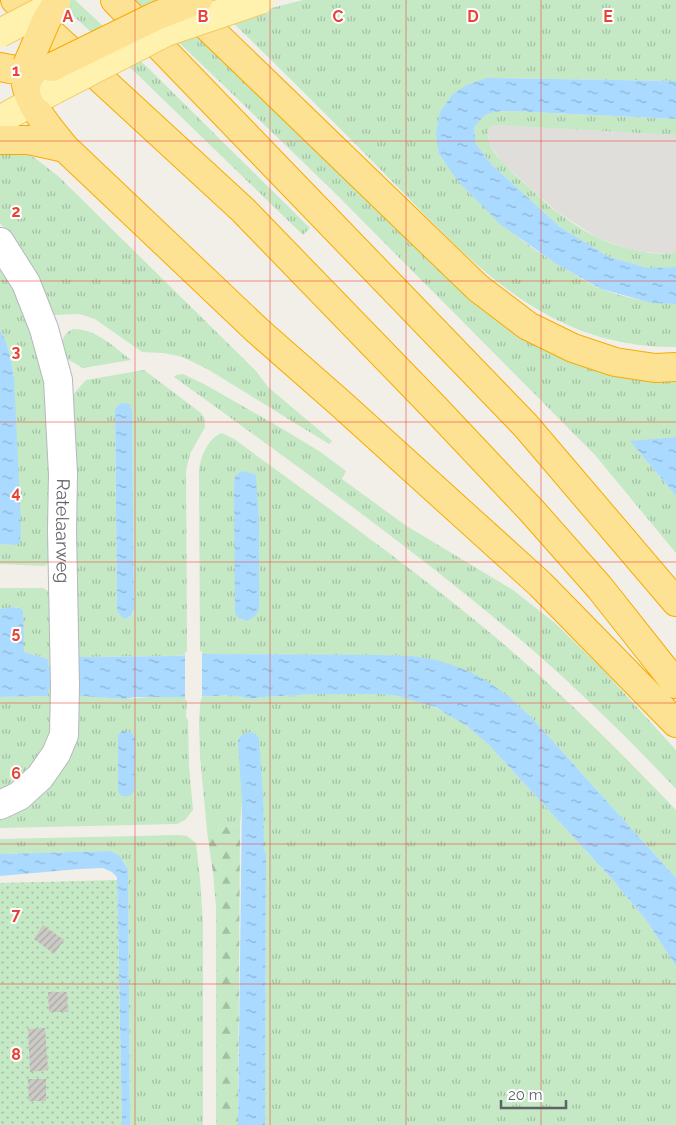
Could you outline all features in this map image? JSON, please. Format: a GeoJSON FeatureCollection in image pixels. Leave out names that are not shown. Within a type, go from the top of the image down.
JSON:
{"type":"FeatureCollection","features":[{"type":"Feature","properties":{"kind":"highway"},"geometry":{"type":"LineString","coordinates":[[16,0],[243,210],[427,400],[532,511],[581,567],[676,684]]}},
{"type":"Feature","properties":{"kind":"highway"},"geometry":{"type":"LineString","coordinates":[[115,0],[526,426],[676,602]]}},
{"type":"Feature","properties":{"kind":"highway"},"geometry":{"type":"LineString","coordinates":[[179,0],[478,288],[528,326],[573,348],[615,362],[655,368],[676,368]]}},
{"type":"Feature","properties":{"kind":"highway"},"geometry":{"type":"LineString","coordinates":[[60,2],[46,21],[32,76],[65,148],[258,331],[540,584],[676,723]]}},
{"type":"Feature","properties":{"kind":"highway"},"geometry":{"type":"LineString","coordinates":[[32,76],[156,16],[198,10]]}},
{"type":"Feature","properties":{"kind":"highway"},"geometry":{"type":"LineString","coordinates":[[0,140],[29,140],[65,148]]}},
{"type":"Feature","properties":{"kind":"main road"},"geometry":{"type":"LineString","coordinates":[[198,10],[260,0]]}},
{"type":"Feature","properties":{"kind":"main road"},"geometry":{"type":"LineString","coordinates":[[0,34],[60,2]]}},
{"type":"Feature","properties":{"kind":"main road"},"geometry":{"type":"LineString","coordinates":[[0,122],[7,116],[32,76]]}},
{"type":"Feature","properties":{"kind":"street","name":"Ratelaarweg"},"geometry":{"type":"LineString","coordinates":[[0,242],[26,283],[44,329],[58,380],[63,474],[62,530],[65,677],[64,735],[56,754],[40,777],[19,796],[0,805]]}},
{"type":"Feature","properties":{"kind":"shaded area"},"geometry":{"type":"Polygon","coordinates":[[[493,125],[676,135],[676,253],[632,251],[598,238],[557,212],[502,163],[489,143],[488,133],[493,125]]]}},
{"type":"Feature","properties":{"kind":"green space"},"geometry":{"type":"Polygon","coordinates":[[[56,0],[75,0],[147,67],[310,228],[303,235],[139,76],[56,0]]]}},
{"type":"Feature","properties":{"kind":"green space"},"geometry":{"type":"Polygon","coordinates":[[[135,0],[169,0],[488,310],[676,375],[676,437],[631,442],[676,496],[676,553],[595,455],[333,191],[135,0]]]}},
{"type":"Feature","properties":{"kind":"green space"},"geometry":{"type":"Polygon","coordinates":[[[303,0],[676,0],[676,81],[487,78],[439,154],[482,205],[515,235],[551,260],[601,289],[638,300],[676,304],[676,347],[627,343],[584,332],[544,313],[508,290],[441,231],[229,19],[303,0]]]}},
{"type":"Feature","properties":{"kind":"green space"},"geometry":{"type":"Polygon","coordinates":[[[511,111],[676,119],[676,135],[493,125],[488,132],[493,150],[509,170],[555,211],[598,238],[616,245],[636,251],[676,253],[676,267],[648,268],[609,257],[560,227],[491,164],[476,144],[474,128],[482,118],[490,113],[511,111]]]}},
{"type":"Feature","properties":{"kind":"green space"},"geometry":{"type":"Polygon","coordinates":[[[0,151],[24,152],[58,176],[256,371],[268,387],[332,441],[329,444],[209,370],[183,357],[163,353],[142,352],[95,319],[80,314],[54,315],[50,313],[32,274],[35,271],[17,243],[0,223],[0,151]]]}},
{"type":"Feature","properties":{"kind":"green space"},"geometry":{"type":"Polygon","coordinates":[[[0,261],[15,285],[47,370],[53,561],[44,566],[0,564],[0,544],[14,545],[14,378],[8,347],[0,330],[0,261]]]}},
{"type":"Feature","properties":{"kind":"green space"},"geometry":{"type":"Polygon","coordinates":[[[73,329],[97,335],[112,344],[131,360],[83,368],[64,357],[62,341],[66,334],[73,329]]]}},
{"type":"Feature","properties":{"kind":"green space"},"geometry":{"type":"Polygon","coordinates":[[[144,370],[204,417],[205,427],[190,454],[186,471],[187,654],[174,656],[80,657],[79,666],[73,666],[70,398],[86,380],[144,370]],[[119,404],[115,410],[117,608],[119,615],[129,618],[134,610],[132,412],[119,404]]]}},
{"type":"Feature","properties":{"kind":"green space"},"geometry":{"type":"Polygon","coordinates":[[[183,374],[204,384],[319,451],[346,471],[342,479],[405,525],[513,590],[556,624],[604,671],[676,750],[676,789],[642,753],[535,652],[402,545],[174,377],[183,374]]]}},
{"type":"Feature","properties":{"kind":"green space"},"geometry":{"type":"Polygon","coordinates":[[[222,433],[234,439],[350,524],[503,643],[626,758],[676,810],[676,878],[531,717],[504,694],[463,670],[448,664],[413,656],[200,654],[199,470],[201,459],[209,443],[222,433]]]}},
{"type":"Feature","properties":{"kind":"green space"},"geometry":{"type":"Polygon","coordinates":[[[0,588],[43,588],[54,594],[54,666],[48,667],[48,659],[24,652],[17,607],[0,609],[0,588]]]}},
{"type":"Feature","properties":{"kind":"green space"},"geometry":{"type":"Polygon","coordinates":[[[48,687],[54,687],[54,723],[47,746],[23,778],[0,792],[0,697],[48,696],[48,687]]]}},
{"type":"Feature","properties":{"kind":"green space"},"geometry":{"type":"Polygon","coordinates":[[[74,687],[79,687],[80,696],[126,699],[160,696],[187,697],[186,717],[188,720],[189,766],[193,810],[185,820],[177,824],[0,828],[0,813],[25,801],[74,687]]]}},
{"type":"Feature","properties":{"kind":"green space"},"geometry":{"type":"Polygon","coordinates":[[[364,693],[411,699],[439,710],[465,725],[488,744],[612,879],[646,920],[676,966],[676,1125],[265,1125],[266,853],[264,853],[242,801],[240,824],[207,831],[200,756],[199,719],[201,697],[233,695],[251,699],[315,694],[364,693]]]}},
{"type":"Feature","properties":{"kind":"green space"},"geometry":{"type":"Polygon","coordinates":[[[240,824],[238,1125],[216,1125],[216,906],[207,831],[240,824]]]}},
{"type":"Feature","properties":{"kind":"green space"},"geometry":{"type":"Polygon","coordinates":[[[187,836],[196,843],[200,879],[203,923],[203,1125],[130,1125],[128,869],[121,858],[110,851],[0,854],[0,839],[187,836]]]}},
{"type":"Feature","properties":{"kind":"green space"},"geometry":{"type":"Polygon","coordinates":[[[117,880],[122,1125],[0,1125],[0,883],[117,880]]]}},
{"type":"Feature","properties":{"kind":"water"},"geometry":{"type":"Polygon","coordinates":[[[487,78],[676,81],[676,119],[511,111],[486,115],[474,128],[476,144],[491,164],[560,227],[609,257],[648,268],[676,267],[676,304],[652,303],[601,289],[555,263],[500,224],[458,181],[439,154],[436,134],[440,112],[453,94],[467,85],[487,78]]]}},
{"type":"Feature","properties":{"kind":"water"},"geometry":{"type":"Polygon","coordinates":[[[0,330],[8,347],[14,378],[21,527],[20,543],[14,545],[0,544],[0,330]]]}},
{"type":"Feature","properties":{"kind":"water"},"geometry":{"type":"Polygon","coordinates":[[[121,403],[130,404],[132,412],[134,610],[131,616],[126,618],[120,615],[117,608],[115,410],[121,403]]]}},
{"type":"Feature","properties":{"kind":"water"},"geometry":{"type":"Polygon","coordinates":[[[676,437],[676,496],[630,441],[676,437]]]}},
{"type":"Feature","properties":{"kind":"water"},"geometry":{"type":"Polygon","coordinates":[[[242,471],[256,476],[259,522],[259,609],[255,616],[247,621],[236,616],[235,611],[234,487],[235,476],[242,471]]]}},
{"type":"Feature","properties":{"kind":"water"},"geometry":{"type":"Polygon","coordinates":[[[12,607],[23,610],[24,652],[48,659],[48,666],[79,666],[79,657],[200,654],[413,656],[437,660],[466,670],[487,681],[508,696],[531,717],[676,878],[676,966],[646,920],[612,879],[488,744],[467,726],[435,707],[398,696],[380,694],[315,694],[251,699],[233,695],[134,697],[126,699],[80,696],[79,687],[49,687],[48,696],[0,697],[0,609],[12,607]]]}},
{"type":"Feature","properties":{"kind":"water"},"geometry":{"type":"Polygon","coordinates":[[[122,731],[131,732],[135,738],[134,790],[130,796],[122,796],[118,792],[118,735],[122,731]]]}},
{"type":"Feature","properties":{"kind":"water"},"geometry":{"type":"Polygon","coordinates":[[[249,732],[256,734],[259,739],[264,852],[266,853],[265,1125],[238,1125],[242,801],[238,740],[242,735],[249,732]]]}},
{"type":"Feature","properties":{"kind":"water"},"geometry":{"type":"Polygon","coordinates":[[[110,851],[120,856],[128,869],[130,1125],[122,1125],[117,877],[112,872],[103,868],[0,876],[0,854],[110,851]]]}},
{"type":"Feature","properties":{"kind":"pier"},"geometry":{"type":"Polygon","coordinates":[[[202,651],[202,699],[185,700],[185,652],[202,651]]]}},
{"type":"Feature","properties":{"kind":"building"},"geometry":{"type":"Polygon","coordinates":[[[43,925],[64,940],[54,954],[34,939],[43,925]]]}},
{"type":"Feature","properties":{"kind":"building"},"geometry":{"type":"Polygon","coordinates":[[[48,992],[67,992],[68,1012],[49,1012],[48,992]]]}},
{"type":"Feature","properties":{"kind":"building"},"geometry":{"type":"Polygon","coordinates":[[[45,1028],[48,1070],[30,1072],[28,1029],[45,1028]]]}},
{"type":"Feature","properties":{"kind":"building"},"geometry":{"type":"Polygon","coordinates":[[[28,1079],[46,1079],[46,1101],[29,1101],[28,1079]]]}}]}
